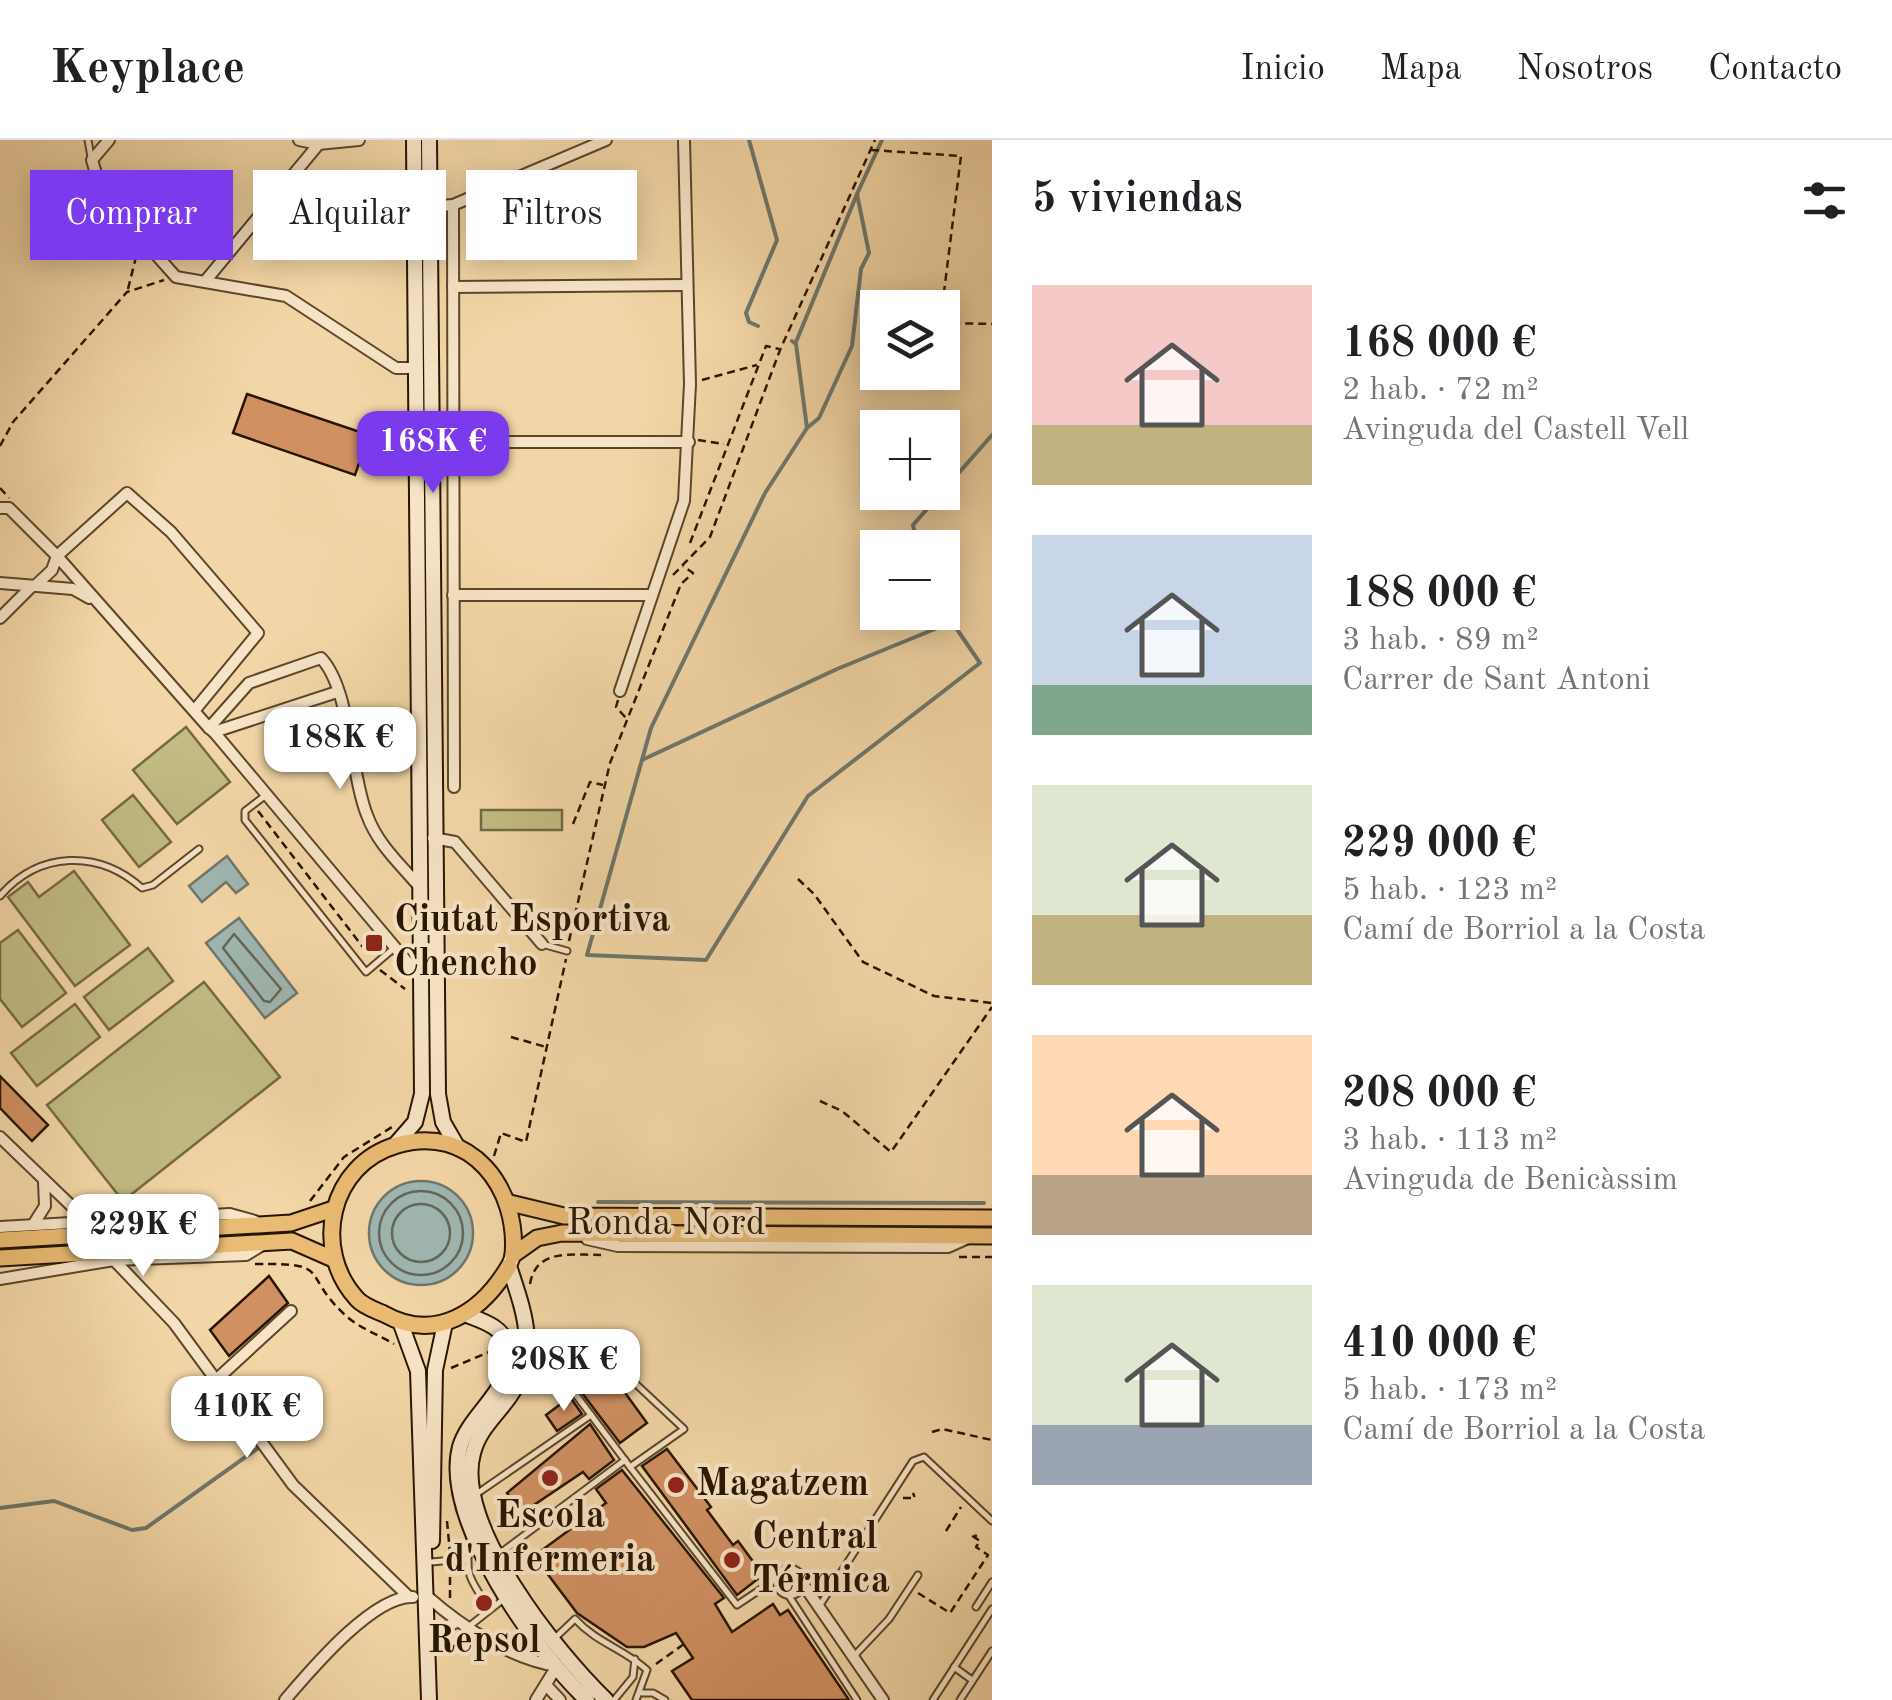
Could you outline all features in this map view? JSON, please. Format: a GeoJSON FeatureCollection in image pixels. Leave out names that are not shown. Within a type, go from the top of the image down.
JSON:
{"type":"FeatureCollection","features":[{"type":"Feature","properties":{"kind":"main road"},"geometry":{"type":"LineString","coordinates":[[414,140],[418,170]]}},
{"type":"Feature","properties":{"kind":"main road"},"geometry":{"type":"LineString","coordinates":[[426,170],[429,140]]}},
{"type":"Feature","properties":{"kind":"main road"},"geometry":{"type":"LineString","coordinates":[[396,1145],[427,1141],[458,1148],[490,1170],[510,1203],[515,1229],[511,1260],[493,1294],[467,1315],[445,1324],[401,1324],[358,1301],[333,1259],[329,1234],[333,1209],[356,1169],[396,1145],[415,1122],[422,1094],[414,368],[419,260]]}},
{"type":"Feature","properties":{"kind":"main road"},"geometry":{"type":"LineString","coordinates":[[423,260],[438,1094],[443,1122],[458,1148]]}},
{"type":"Feature","properties":{"kind":"main road","name":"Ronda Nord"},"geometry":{"type":"LineString","coordinates":[[510,1203],[564,1216],[992,1218]]}},
{"type":"Feature","properties":{"kind":"main road"},"geometry":{"type":"LineString","coordinates":[[0,1258],[266,1233],[333,1209]]}},
{"type":"Feature","properties":{"kind":"main road"},"geometry":{"type":"LineString","coordinates":[[0,1240],[266,1233],[308,1246],[333,1259]]}},
{"type":"Feature","properties":{"kind":"main road","name":"Ronda Nord"},"geometry":{"type":"LineString","coordinates":[[511,1260],[537,1238],[562,1233],[992,1236]]}},
{"type":"Feature","properties":{"kind":"main road"},"geometry":{"type":"LineString","coordinates":[[511,1260],[530,1331],[525,1368],[511,1394],[480,1434],[468,1476],[472,1496],[498,1555],[553,1640],[606,1700]]}},
{"type":"Feature","properties":{"kind":"main road"},"geometry":{"type":"LineString","coordinates":[[467,1315],[491,1325],[508,1344],[509,1363],[502,1384],[470,1426],[460,1447],[460,1500],[507,1596],[557,1666],[587,1700]]}},
{"type":"Feature","properties":{"kind":"main road"},"geometry":{"type":"LineString","coordinates":[[401,1324],[418,1371],[429,1569]]}},
{"type":"Feature","properties":{"kind":"main road"},"geometry":{"type":"LineString","coordinates":[[430,1700],[428,1599],[435,1370],[445,1324]]}},
{"type":"Feature","properties":{"kind":"street"},"geometry":{"type":"LineString","coordinates":[[95,170],[92,160],[109,140]]}},
{"type":"Feature","properties":{"kind":"street"},"geometry":{"type":"LineString","coordinates":[[300,140],[359,140]]}},
{"type":"Feature","properties":{"kind":"street"},"geometry":{"type":"LineString","coordinates":[[446,206],[606,140]]}},
{"type":"Feature","properties":{"kind":"street"},"geometry":{"type":"LineString","coordinates":[[620,691],[684,501],[690,384],[684,140]]}},
{"type":"Feature","properties":{"kind":"street"},"geometry":{"type":"LineString","coordinates":[[207,279],[320,142]]}},
{"type":"Feature","properties":{"kind":"street"},"geometry":{"type":"LineString","coordinates":[[452,205],[454,787]]}},
{"type":"Feature","properties":{"kind":"street"},"geometry":{"type":"LineString","coordinates":[[161,260],[176,276],[286,296],[396,368],[414,368]]}},
{"type":"Feature","properties":{"kind":"street"},"geometry":{"type":"LineString","coordinates":[[453,287],[687,285]]}},
{"type":"Feature","properties":{"kind":"street"},"geometry":{"type":"LineString","coordinates":[[453,442],[689,442]]}},
{"type":"Feature","properties":{"kind":"street"},"geometry":{"type":"LineString","coordinates":[[0,618],[52,570],[57,556],[127,492],[171,532],[258,633],[194,711]]}},
{"type":"Feature","properties":{"kind":"street"},"geometry":{"type":"LineString","coordinates":[[0,498],[5,508],[57,556],[212,730],[419,976]]}},
{"type":"Feature","properties":{"kind":"street"},"geometry":{"type":"LineString","coordinates":[[0,583],[73,589],[94,600]]}},
{"type":"Feature","properties":{"kind":"street"},"geometry":{"type":"LineString","coordinates":[[454,594],[652,594]]}},
{"type":"Feature","properties":{"kind":"street"},"geometry":{"type":"LineString","coordinates":[[212,730],[248,683],[321,658],[337,692],[365,811],[376,838],[417,884]]}},
{"type":"Feature","properties":{"kind":"street"},"geometry":{"type":"LineString","coordinates":[[212,730],[337,692]]}},
{"type":"Feature","properties":{"kind":"street"},"geometry":{"type":"LineString","coordinates":[[432,743],[454,743]]}},
{"type":"Feature","properties":{"kind":"street"},"geometry":{"type":"LineString","coordinates":[[432,838],[455,842],[542,944]]}},
{"type":"Feature","properties":{"kind":"street"},"geometry":{"type":"LineString","coordinates":[[0,1137],[87,1220]]}},
{"type":"Feature","properties":{"kind":"street"},"geometry":{"type":"LineString","coordinates":[[32,1225],[45,1206],[44,1182]]}},
{"type":"Feature","properties":{"kind":"street"},"geometry":{"type":"LineString","coordinates":[[0,1227],[230,1214],[266,1233],[246,1255],[114,1260],[0,1279]]}},
{"type":"Feature","properties":{"kind":"street"},"geometry":{"type":"LineString","coordinates":[[137,1279],[142,1259]]}},
{"type":"Feature","properties":{"kind":"street"},"geometry":{"type":"LineString","coordinates":[[114,1260],[137,1279],[293,1485],[408,1596]]}},
{"type":"Feature","properties":{"kind":"street"},"geometry":{"type":"LineString","coordinates":[[216,1380],[291,1311]]}},
{"type":"Feature","properties":{"kind":"street"},"geometry":{"type":"LineString","coordinates":[[795,1589],[789,1570],[778,1584],[795,1589],[817,1605],[883,1700]]}},
{"type":"Feature","properties":{"kind":"street"},"geometry":{"type":"LineString","coordinates":[[284,1700],[322,1658],[381,1607],[408,1596],[428,1599],[456,1622],[538,1663],[557,1666],[536,1700]]}},
{"type":"Feature","properties":{"kind":"street"},"geometry":{"type":"LineString","coordinates":[[430,1636],[456,1622]]}},
{"type":"Feature","properties":{"kind":"street"},"geometry":{"type":"LineString","coordinates":[[546,1686],[560,1700]]}},
{"type":"Feature","properties":{"kind":"lane"},"geometry":{"type":"LineString","coordinates":[[88,140],[92,160]]}},
{"type":"Feature","properties":{"kind":"lane"},"geometry":{"type":"LineString","coordinates":[[266,795],[245,812],[246,820],[366,972],[393,949]]}},
{"type":"Feature","properties":{"kind":"lane"},"geometry":{"type":"LineString","coordinates":[[0,896],[16,878],[54,860],[92,859],[127,874],[142,888],[153,886],[199,849]]}},
{"type":"Feature","properties":{"kind":"lane"},"geometry":{"type":"LineString","coordinates":[[542,944],[567,951]]}},
{"type":"Feature","properties":{"kind":"lane"},"geometry":{"type":"LineString","coordinates":[[606,1356],[684,1429],[630,1468]]}},
{"type":"Feature","properties":{"kind":"lane"},"geometry":{"type":"LineString","coordinates":[[573,1391],[736,1605],[779,1578]]}},
{"type":"Feature","properties":{"kind":"lane"},"geometry":{"type":"LineString","coordinates":[[472,1496],[492,1487],[591,1415]]}},
{"type":"Feature","properties":{"kind":"lane"},"geometry":{"type":"LineString","coordinates":[[817,1605],[912,1462],[924,1457],[992,1521]]}},
{"type":"Feature","properties":{"kind":"lane"},"geometry":{"type":"LineString","coordinates":[[498,1555],[624,1460]]}},
{"type":"Feature","properties":{"kind":"lane"},"geometry":{"type":"LineString","coordinates":[[474,1535],[465,1559],[469,1580],[490,1610]]}},
{"type":"Feature","properties":{"kind":"lane"},"geometry":{"type":"LineString","coordinates":[[429,1569],[465,1559]]}},
{"type":"Feature","properties":{"kind":"lane"},"geometry":{"type":"LineString","coordinates":[[853,1658],[873,1630],[889,1619],[918,1575]]}},
{"type":"Feature","properties":{"kind":"lane"},"geometry":{"type":"LineString","coordinates":[[976,1607],[992,1582]]}},
{"type":"Feature","properties":{"kind":"lane"},"geometry":{"type":"LineString","coordinates":[[795,1589],[858,1700]]}},
{"type":"Feature","properties":{"kind":"lane"},"geometry":{"type":"LineString","coordinates":[[468,1628],[507,1596]]}},
{"type":"Feature","properties":{"kind":"lane"},"geometry":{"type":"LineString","coordinates":[[933,1700],[992,1608]]}},
{"type":"Feature","properties":{"kind":"lane"},"geometry":{"type":"LineString","coordinates":[[553,1640],[575,1619],[594,1640],[636,1660],[647,1670],[642,1693],[636,1700]]}},
{"type":"Feature","properties":{"kind":"lane"},"geometry":{"type":"LineString","coordinates":[[960,1700],[992,1651]]}},
{"type":"Feature","properties":{"kind":"lane"},"geometry":{"type":"LineString","coordinates":[[614,1700],[632,1677],[636,1660]]}},
{"type":"Feature","properties":{"kind":"lane"},"geometry":{"type":"LineString","coordinates":[[954,1668],[973,1680]]}},
{"type":"Feature","properties":{"kind":"lane"},"geometry":{"type":"LineString","coordinates":[[642,1693],[663,1698]]}},
{"type":"Feature","properties":{"kind":"path"},"geometry":{"type":"LineString","coordinates":[[652,594],[710,537],[780,350],[874,140]]}},
{"type":"Feature","properties":{"kind":"path"},"geometry":{"type":"LineString","coordinates":[[870,150],[961,156],[952,254],[944,290]]}},
{"type":"Feature","properties":{"kind":"path"},"geometry":{"type":"LineString","coordinates":[[0,446],[13,422],[127,292],[135,260]]}},
{"type":"Feature","properties":{"kind":"path"},"geometry":{"type":"LineString","coordinates":[[127,292],[176,276]]}},
{"type":"Feature","properties":{"kind":"path"},"geometry":{"type":"LineString","coordinates":[[960,323],[992,324]]}},
{"type":"Feature","properties":{"kind":"path"},"geometry":{"type":"LineString","coordinates":[[696,553],[690,543],[758,365],[766,346],[780,350]]}},
{"type":"Feature","properties":{"kind":"path"},"geometry":{"type":"LineString","coordinates":[[690,384],[758,365]]}},
{"type":"Feature","properties":{"kind":"path"},"geometry":{"type":"LineString","coordinates":[[689,442],[706,439],[726,444]]}},
{"type":"Feature","properties":{"kind":"path"},"geometry":{"type":"LineString","coordinates":[[490,1170],[501,1134],[526,1142],[605,785],[680,584],[692,573],[683,566]]}},
{"type":"Feature","properties":{"kind":"path"},"geometry":{"type":"LineString","coordinates":[[620,691],[616,707],[627,719]]}},
{"type":"Feature","properties":{"kind":"path"},"geometry":{"type":"LineString","coordinates":[[573,824],[590,782],[605,785]]}},
{"type":"Feature","properties":{"kind":"path"},"geometry":{"type":"LineString","coordinates":[[798,879],[814,894],[864,962],[934,996],[992,1005],[891,1152],[842,1112],[820,1101]]}},
{"type":"Feature","properties":{"kind":"path"},"geometry":{"type":"LineString","coordinates":[[511,1037],[546,1048]]}},
{"type":"Feature","properties":{"kind":"path","name":"Ronda Nord"},"geometry":{"type":"LineString","coordinates":[[529,1290],[532,1275],[549,1256],[618,1255]]}},
{"type":"Feature","properties":{"kind":"path"},"geometry":{"type":"LineString","coordinates":[[956,1256],[992,1257]]}},
{"type":"Feature","properties":{"kind":"path"},"geometry":{"type":"LineString","coordinates":[[247,1264],[293,1264],[312,1269],[347,1318],[394,1343],[399,1355]]}},
{"type":"Feature","properties":{"kind":"path"},"geometry":{"type":"LineString","coordinates":[[435,1370],[465,1363],[508,1344]]}},
{"type":"Feature","properties":{"kind":"path"},"geometry":{"type":"LineString","coordinates":[[932,1432],[942,1428],[992,1440]]}},
{"type":"Feature","properties":{"kind":"path"},"geometry":{"type":"LineString","coordinates":[[908,1498],[915,1498],[914,1493]]}},
{"type":"Feature","properties":{"kind":"path"},"geometry":{"type":"LineString","coordinates":[[946,1531],[968,1498]]}},
{"type":"Feature","properties":{"kind":"path"},"geometry":{"type":"LineString","coordinates":[[910,1587],[950,1614],[988,1555],[976,1547],[980,1541],[972,1535],[978,1536]]}},
{"type":"Feature","properties":{"kind":"path"},"geometry":{"type":"LineString","coordinates":[[647,1670],[684,1644]]}},
{"type":"Feature","properties":{"kind":"shaded area"},"geometry":{"type":"Polygon","coordinates":[[[186,727],[230,782],[177,824],[133,770],[186,727]]]}},
{"type":"Feature","properties":{"kind":"shaded area"},"geometry":{"type":"Polygon","coordinates":[[[133,795],[171,842],[139,867],[102,820],[133,795]]]}},
{"type":"Feature","properties":{"kind":"shaded area"},"geometry":{"type":"Polygon","coordinates":[[[481,810],[562,810],[562,830],[481,830],[481,810]]]}},
{"type":"Feature","properties":{"kind":"shaded area"},"geometry":{"type":"Polygon","coordinates":[[[74,871],[130,945],[75,986],[8,897],[28,882],[39,897],[74,871]]]}},
{"type":"Feature","properties":{"kind":"shaded area"},"geometry":{"type":"Polygon","coordinates":[[[18,930],[66,993],[22,1027],[0,999],[0,943],[18,930]]]}},
{"type":"Feature","properties":{"kind":"shaded area"},"geometry":{"type":"Polygon","coordinates":[[[148,948],[173,981],[109,1030],[84,997],[148,948]]]}},
{"type":"Feature","properties":{"kind":"shaded area"},"geometry":{"type":"Polygon","coordinates":[[[204,982],[280,1077],[123,1201],[47,1105],[204,982]]]}},
{"type":"Feature","properties":{"kind":"shaded area"},"geometry":{"type":"Polygon","coordinates":[[[75,1004],[100,1037],[37,1086],[11,1053],[75,1004]]]}},
{"type":"Feature","properties":{"kind":"water"},"geometry":{"type":"Polygon","coordinates":[[[227,856],[248,884],[236,893],[226,882],[202,902],[189,886],[227,856]]]}},
{"type":"Feature","properties":{"kind":"water"},"geometry":{"type":"Polygon","coordinates":[[[239,918],[297,993],[265,1018],[206,943],[239,918]]]}},
{"type":"Feature","properties":{"kind":"water"},"geometry":{"type":"Polygon","coordinates":[[[421,1181],[441,1185],[458,1196],[469,1213],[473,1233],[469,1253],[458,1270],[441,1281],[421,1285],[401,1281],[384,1270],[373,1253],[369,1233],[373,1213],[384,1196],[401,1185],[421,1181]]]}},
{"type":"Feature","properties":{"kind":"building"},"geometry":{"type":"Polygon","coordinates":[[[247,394],[369,435],[355,475],[233,433],[247,394]]]}},
{"type":"Feature","properties":{"kind":"building"},"geometry":{"type":"Polygon","coordinates":[[[0,1076],[48,1125],[32,1141],[0,1108],[0,1076]]]}},
{"type":"Feature","properties":{"kind":"building"},"geometry":{"type":"Polygon","coordinates":[[[269,1276],[288,1303],[229,1356],[210,1330],[269,1276]]]}},
{"type":"Feature","properties":{"kind":"building"},"geometry":{"type":"Polygon","coordinates":[[[607,1368],[647,1423],[620,1443],[579,1389],[607,1368]]]}},
{"type":"Feature","properties":{"kind":"building"},"geometry":{"type":"Polygon","coordinates":[[[570,1397],[582,1414],[557,1431],[546,1415],[570,1397]]]}},
{"type":"Feature","properties":{"kind":"building","name":"Escola d'Infermeria"},"geometry":{"type":"Polygon","coordinates":[[[590,1424],[614,1460],[589,1479],[583,1472],[522,1513],[507,1493],[590,1424]]]}},
{"type":"Feature","properties":{"kind":"building"},"geometry":{"type":"Polygon","coordinates":[[[667,1449],[711,1507],[707,1510],[733,1545],[738,1541],[763,1575],[737,1595],[642,1466],[667,1449]]]}},
{"type":"Feature","properties":{"kind":"building"},"geometry":{"type":"Polygon","coordinates":[[[622,1470],[724,1598],[715,1604],[732,1632],[773,1604],[780,1615],[788,1610],[849,1700],[692,1700],[672,1671],[693,1658],[676,1633],[644,1647],[627,1647],[577,1613],[534,1556],[606,1503],[596,1489],[622,1470]]]}},
{"type":"Feature","properties":{"kind":"waterway"},"geometry":{"type":"LineString","coordinates":[[749,140],[777,240],[746,313],[749,322],[758,326]]}},
{"type":"Feature","properties":{"kind":"waterway"},"geometry":{"type":"LineString","coordinates":[[807,428],[819,418],[852,346],[861,269],[869,253],[857,194],[882,140]]}},
{"type":"Feature","properties":{"kind":"waterway"},"geometry":{"type":"LineString","coordinates":[[796,342],[857,194]]}},
{"type":"Feature","properties":{"kind":"waterway"},"geometry":{"type":"LineString","coordinates":[[792,341],[796,344],[807,428],[765,493],[651,728],[587,955],[706,960],[808,796],[980,663],[957,630]]}},
{"type":"Feature","properties":{"kind":"waterway"},"geometry":{"type":"LineString","coordinates":[[914,530],[913,525],[992,435]]}},
{"type":"Feature","properties":{"kind":"waterway"},"geometry":{"type":"LineString","coordinates":[[642,760],[837,669],[932,630]]}},
{"type":"Feature","properties":{"kind":"waterway"},"geometry":{"type":"LineString","coordinates":[[598,1202],[984,1203]]}},
{"type":"Feature","properties":{"kind":"waterway"},"geometry":{"type":"LineString","coordinates":[[0,1508],[54,1501],[132,1530],[146,1528],[261,1446]]}},
{"type":"Feature","properties":{"kind":"place","name":"Ciutat Esportiva Chencho"},"geometry":{"type":"Point","coordinates":[374,943]}},
{"type":"Feature","properties":{"kind":"place","name":"Escola d'Infermeria"},"geometry":{"type":"Point","coordinates":[550,1478]}},
{"type":"Feature","properties":{"kind":"place","name":"Magatzem"},"geometry":{"type":"Point","coordinates":[676,1485]}},
{"type":"Feature","properties":{"kind":"place","name":"Central Térmica"},"geometry":{"type":"Point","coordinates":[732,1560]}},
{"type":"Feature","properties":{"kind":"place","name":"Repsol"},"geometry":{"type":"Point","coordinates":[484,1603]}}]}
